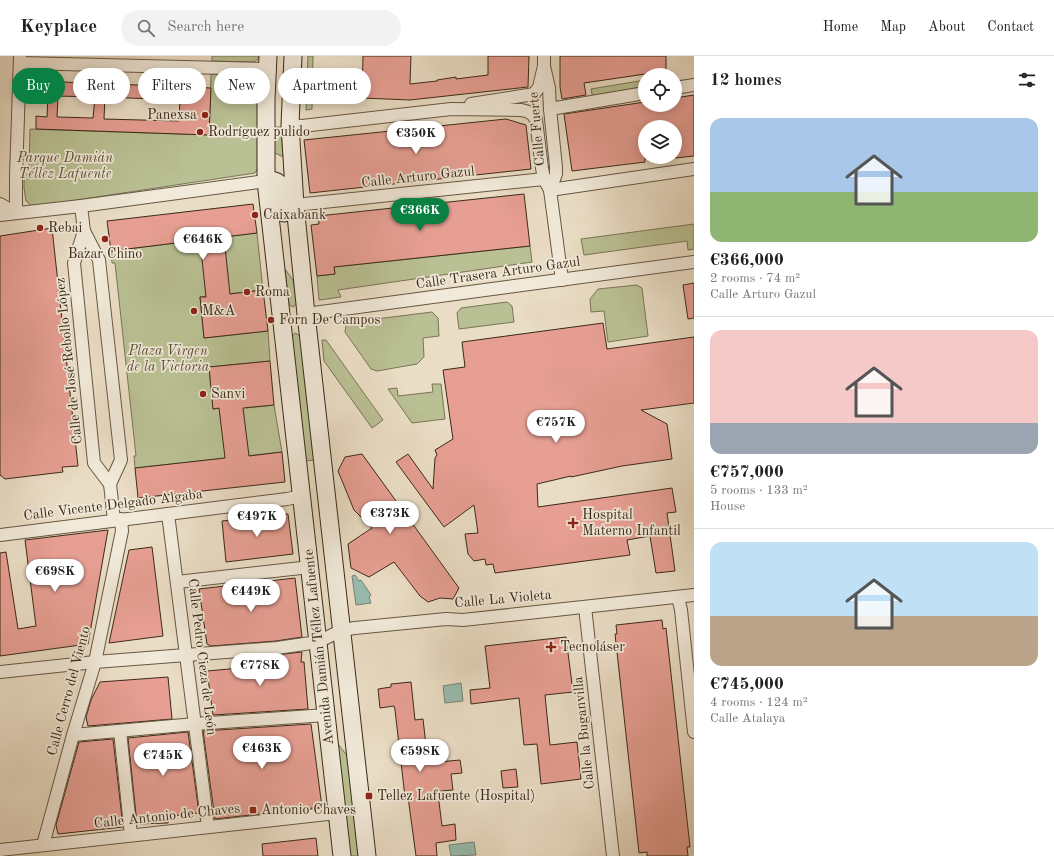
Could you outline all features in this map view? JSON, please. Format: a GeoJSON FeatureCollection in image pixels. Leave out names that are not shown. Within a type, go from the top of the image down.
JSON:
{"type":"FeatureCollection","features":[{"type":"Feature","properties":{"kind":"street"},"geometry":{"type":"LineString","coordinates":[[278,56],[270,69],[279,118],[290,125],[302,126],[451,110]]}},
{"type":"Feature","properties":{"kind":"street","name":"Avenida Damián Téllez Lafuente"},"geometry":{"type":"LineString","coordinates":[[292,56],[290,125],[295,205],[367,856]]}},
{"type":"Feature","properties":{"kind":"street"},"geometry":{"type":"LineString","coordinates":[[16,212],[20,59],[245,68]]}},
{"type":"Feature","properties":{"kind":"street","name":"Calle Fuerte"},"geometry":{"type":"LineString","coordinates":[[451,110],[484,101],[534,94],[539,87],[544,61]]}},
{"type":"Feature","properties":{"kind":"street","name":"Calle Fuerte"},"geometry":{"type":"LineString","coordinates":[[544,61],[549,81],[550,109],[556,167],[556,174],[550,190]]}},
{"type":"Feature","properties":{"kind":"street"},"geometry":{"type":"LineString","coordinates":[[682,87],[694,85]]}},
{"type":"Feature","properties":{"kind":"street"},"geometry":{"type":"LineString","coordinates":[[550,109],[638,94]]}},
{"type":"Feature","properties":{"kind":"street","name":"Avenida Damián Téllez Lafuente"},"geometry":{"type":"LineString","coordinates":[[269,104],[266,181],[342,856]]}},
{"type":"Feature","properties":{"kind":"street","name":"Calle Fuerte"},"geometry":{"type":"LineString","coordinates":[[451,110],[521,110],[530,112],[536,120],[544,179],[550,190],[562,280]]}},
{"type":"Feature","properties":{"kind":"street"},"geometry":{"type":"LineString","coordinates":[[550,190],[694,169]]}},
{"type":"Feature","properties":{"kind":"street","name":"Calle Arturo Gazul"},"geometry":{"type":"LineString","coordinates":[[295,205],[544,179]]}},
{"type":"Feature","properties":{"kind":"street"},"geometry":{"type":"LineString","coordinates":[[0,215],[16,212],[81,206],[273,180],[278,183],[281,188],[290,261],[294,270],[302,278]]}},
{"type":"Feature","properties":{"kind":"street"},"geometry":{"type":"LineString","coordinates":[[0,204],[16,212]]}},
{"type":"Feature","properties":{"kind":"street","name":"Calle de José Rebollo López"},"geometry":{"type":"LineString","coordinates":[[81,206],[84,231],[99,260],[121,460],[110,484],[94,463],[74,263],[84,231]]}},
{"type":"Feature","properties":{"kind":"street"},"geometry":{"type":"LineString","coordinates":[[77,254],[96,253]]}},
{"type":"Feature","properties":{"kind":"street","name":"Calle Trasera Arturo Gazul"},"geometry":{"type":"LineString","coordinates":[[306,314],[694,262]]}},
{"type":"Feature","properties":{"kind":"street"},"geometry":{"type":"LineString","coordinates":[[284,334],[293,323],[306,314]]}},
{"type":"Feature","properties":{"kind":"street"},"geometry":{"type":"LineString","coordinates":[[100,472],[116,471]]}},
{"type":"Feature","properties":{"kind":"street"},"geometry":{"type":"LineString","coordinates":[[325,477],[302,502],[315,523],[326,618],[332,625],[342,630]]}},
{"type":"Feature","properties":{"kind":"street"},"geometry":{"type":"LineString","coordinates":[[110,484],[117,520]]}},
{"type":"Feature","properties":{"kind":"street","name":"Calle Vicente Delgado Algaba"},"geometry":{"type":"LineString","coordinates":[[0,535],[287,499],[302,502]]}},
{"type":"Feature","properties":{"kind":"street","name":"Calle Pedro Cieza de León"},"geometry":{"type":"LineString","coordinates":[[168,514],[208,827]]}},
{"type":"Feature","properties":{"kind":"street","name":"Calle Cerro del Viento"},"geometry":{"type":"LineString","coordinates":[[43,845],[72,735],[95,662],[122,531],[117,520]]}},
{"type":"Feature","properties":{"kind":"street"},"geometry":{"type":"LineString","coordinates":[[177,582],[310,567]]}},
{"type":"Feature","properties":{"kind":"street","name":"Calle La Violeta"},"geometry":{"type":"LineString","coordinates":[[0,672],[186,654],[277,648],[318,642],[342,630],[438,619],[463,620],[694,595]]}},
{"type":"Feature","properties":{"kind":"street"},"geometry":{"type":"LineString","coordinates":[[678,597],[681,610],[694,732]]}},
{"type":"Feature","properties":{"kind":"street","name":"Calle la Buganvilla"},"geometry":{"type":"LineString","coordinates":[[585,607],[613,856]]}},
{"type":"Feature","properties":{"kind":"street"},"geometry":{"type":"LineString","coordinates":[[318,642],[325,643],[332,653],[344,742],[356,760]]}},
{"type":"Feature","properties":{"kind":"street"},"geometry":{"type":"LineString","coordinates":[[72,735],[195,724],[326,715]]}},
{"type":"Feature","properties":{"kind":"street"},"geometry":{"type":"LineString","coordinates":[[120,731],[131,836]]}},
{"type":"Feature","properties":{"kind":"street","name":"Calle Antonio de Chaves"},"geometry":{"type":"LineString","coordinates":[[0,850],[337,813]]}},
{"type":"Feature","properties":{"kind":"green space"},"geometry":{"type":"Polygon","coordinates":[[[212,56],[259,56],[257,60],[253,62],[212,61],[212,56]]]}},
{"type":"Feature","properties":{"kind":"green space"},"geometry":{"type":"Polygon","coordinates":[[[308,56],[313,56],[313,68],[308,68],[308,56]]]}},
{"type":"Feature","properties":{"kind":"green space","name":"Parque Damián Téllez Lafuente"},"geometry":{"type":"Polygon","coordinates":[[[211,74],[214,74],[214,104],[258,104],[259,166],[255,173],[37,206],[32,206],[26,201],[24,171],[29,171],[30,129],[209,135],[211,74]]]}},
{"type":"Feature","properties":{"kind":"green space"},"geometry":{"type":"Polygon","coordinates":[[[638,81],[638,91],[593,99],[591,89],[638,81]]]}},
{"type":"Feature","properties":{"kind":"green space"},"geometry":{"type":"Polygon","coordinates":[[[306,104],[312,104],[312,109],[306,110],[306,104]]]}},
{"type":"Feature","properties":{"kind":"green space"},"geometry":{"type":"Polygon","coordinates":[[[276,127],[281,127],[283,157],[273,152],[272,130],[276,127]]]}},
{"type":"Feature","properties":{"kind":"green space"},"geometry":{"type":"Polygon","coordinates":[[[694,224],[694,249],[688,250],[687,241],[584,255],[581,239],[694,224]]]}},
{"type":"Feature","properties":{"kind":"green space","name":"Plaza Virgen de la Victoria"},"geometry":{"type":"Polygon","coordinates":[[[257,233],[263,290],[200,297],[204,338],[268,331],[270,361],[209,367],[213,409],[274,405],[282,452],[135,468],[134,456],[136,456],[115,263],[112,263],[111,251],[257,233]]]}},
{"type":"Feature","properties":{"kind":"green space"},"geometry":{"type":"Polygon","coordinates":[[[530,246],[532,262],[338,290],[341,297],[319,300],[317,276],[335,274],[334,267],[530,246]]]}},
{"type":"Feature","properties":{"kind":"green space"},"geometry":{"type":"Polygon","coordinates":[[[285,269],[293,280],[297,304],[293,307],[289,305],[285,269]]]}},
{"type":"Feature","properties":{"kind":"green space"},"geometry":{"type":"Polygon","coordinates":[[[637,285],[642,288],[648,336],[608,342],[604,311],[591,312],[590,299],[598,289],[637,285]]]}},
{"type":"Feature","properties":{"kind":"green space"},"geometry":{"type":"Polygon","coordinates":[[[507,302],[512,306],[514,322],[459,329],[457,313],[461,308],[507,302]]]}},
{"type":"Feature","properties":{"kind":"green space"},"geometry":{"type":"Polygon","coordinates":[[[432,312],[438,318],[439,336],[423,338],[424,357],[417,364],[377,371],[371,369],[345,332],[346,325],[352,322],[432,312]]]}},
{"type":"Feature","properties":{"kind":"green space"},"geometry":{"type":"Polygon","coordinates":[[[295,333],[299,335],[301,339],[314,460],[306,461],[292,340],[295,333]]]}},
{"type":"Feature","properties":{"kind":"green space"},"geometry":{"type":"Polygon","coordinates":[[[322,340],[326,340],[383,420],[372,428],[324,361],[322,340]]]}},
{"type":"Feature","properties":{"kind":"green space"},"geometry":{"type":"Polygon","coordinates":[[[432,384],[441,384],[445,419],[412,423],[388,389],[397,388],[398,396],[433,392],[432,384]]]}},
{"type":"Feature","properties":{"kind":"green space"},"geometry":{"type":"Polygon","coordinates":[[[337,745],[339,745],[348,757],[359,856],[349,856],[337,745]]]}},
{"type":"Feature","properties":{"kind":"water"},"geometry":{"type":"Polygon","coordinates":[[[355,575],[359,581],[361,580],[371,595],[369,597],[371,603],[356,605],[352,576],[355,575]]]}},
{"type":"Feature","properties":{"kind":"water"},"geometry":{"type":"Polygon","coordinates":[[[461,683],[463,701],[445,703],[443,686],[461,683]]]}},
{"type":"Feature","properties":{"kind":"water"},"geometry":{"type":"Polygon","coordinates":[[[474,842],[476,855],[451,856],[449,845],[474,842]]]}},
{"type":"Feature","properties":{"kind":"building"},"geometry":{"type":"Polygon","coordinates":[[[363,56],[411,56],[410,84],[456,77],[456,79],[488,75],[488,56],[529,56],[528,87],[410,100],[371,98],[371,68],[363,68],[363,56]]]}},
{"type":"Feature","properties":{"kind":"building"},"geometry":{"type":"Polygon","coordinates":[[[560,56],[666,56],[666,68],[638,68],[638,75],[584,83],[586,95],[562,99],[560,87],[560,56]]]}},
{"type":"Feature","properties":{"kind":"building"},"geometry":{"type":"Polygon","coordinates":[[[65,82],[73,82],[73,96],[65,96],[65,82]]]}},
{"type":"Feature","properties":{"kind":"building"},"geometry":{"type":"Polygon","coordinates":[[[130,85],[138,85],[138,98],[130,98],[130,85]]]}},
{"type":"Feature","properties":{"kind":"building"},"geometry":{"type":"Polygon","coordinates":[[[206,88],[211,88],[209,135],[36,129],[36,116],[47,117],[48,104],[58,104],[57,117],[93,118],[94,104],[105,104],[104,119],[179,121],[180,104],[206,104],[206,88]]]}},
{"type":"Feature","properties":{"kind":"building"},"geometry":{"type":"Polygon","coordinates":[[[694,95],[694,156],[682,157],[682,120],[638,120],[638,163],[572,171],[564,114],[638,103],[638,112],[682,112],[682,97],[694,95]]]}},
{"type":"Feature","properties":{"kind":"building"},"geometry":{"type":"Polygon","coordinates":[[[506,119],[526,125],[531,169],[310,193],[304,140],[506,119]]]}},
{"type":"Feature","properties":{"kind":"building"},"geometry":{"type":"Polygon","coordinates":[[[524,194],[530,246],[334,267],[335,274],[317,276],[311,225],[319,224],[318,216],[524,194]]]}},
{"type":"Feature","properties":{"kind":"building"},"geometry":{"type":"Polygon","coordinates":[[[253,204],[257,233],[224,237],[230,294],[263,290],[268,331],[204,338],[200,297],[206,297],[200,240],[111,251],[107,221],[253,204]]]}},
{"type":"Feature","properties":{"kind":"building"},"geometry":{"type":"Polygon","coordinates":[[[52,228],[78,466],[62,467],[63,472],[5,479],[0,475],[0,236],[52,228]]]}},
{"type":"Feature","properties":{"kind":"building"},"geometry":{"type":"Polygon","coordinates":[[[694,283],[694,318],[688,319],[683,285],[694,283]]]}},
{"type":"Feature","properties":{"kind":"building"},"geometry":{"type":"Polygon","coordinates":[[[603,323],[607,349],[694,337],[694,403],[641,410],[667,424],[672,459],[622,466],[537,484],[538,507],[672,488],[676,512],[667,513],[675,571],[656,573],[650,536],[627,540],[630,555],[495,573],[493,564],[486,565],[485,559],[474,561],[468,554],[465,534],[478,533],[474,505],[444,527],[396,462],[408,454],[433,489],[435,458],[437,455],[435,450],[453,439],[443,370],[465,367],[462,342],[603,323]]]}},
{"type":"Feature","properties":{"kind":"building"},"geometry":{"type":"Polygon","coordinates":[[[270,361],[274,405],[243,408],[249,456],[282,452],[285,482],[138,498],[135,468],[225,458],[219,408],[213,409],[209,367],[270,361]]]}},
{"type":"Feature","properties":{"kind":"building"},"geometry":{"type":"Polygon","coordinates":[[[362,454],[459,588],[453,599],[440,598],[428,602],[420,596],[394,562],[369,577],[351,568],[348,544],[372,528],[354,510],[338,471],[345,457],[362,454]]]}},
{"type":"Feature","properties":{"kind":"building"},"geometry":{"type":"Polygon","coordinates":[[[288,514],[293,554],[226,562],[222,521],[288,514]]]}},
{"type":"Feature","properties":{"kind":"building"},"geometry":{"type":"Polygon","coordinates":[[[108,530],[88,644],[0,656],[0,553],[6,552],[18,629],[36,626],[25,540],[108,530]]]}},
{"type":"Feature","properties":{"kind":"building"},"geometry":{"type":"Polygon","coordinates":[[[152,547],[163,636],[109,643],[129,550],[152,547]]]}},
{"type":"Feature","properties":{"kind":"building"},"geometry":{"type":"Polygon","coordinates":[[[295,578],[302,637],[276,641],[211,646],[207,644],[199,589],[295,578]]]}},
{"type":"Feature","properties":{"kind":"building"},"geometry":{"type":"Polygon","coordinates":[[[662,620],[663,629],[666,628],[690,847],[687,847],[688,856],[647,856],[647,852],[639,853],[615,634],[617,634],[616,625],[662,620]]]}},
{"type":"Feature","properties":{"kind":"building"},"geometry":{"type":"Polygon","coordinates":[[[566,637],[573,692],[545,695],[550,745],[577,742],[581,779],[541,784],[537,744],[524,745],[519,698],[471,704],[470,690],[490,688],[485,646],[566,637]]]}},
{"type":"Feature","properties":{"kind":"building"},"geometry":{"type":"Polygon","coordinates":[[[302,652],[301,662],[304,662],[308,709],[213,715],[207,671],[274,665],[250,658],[302,652]]]}},
{"type":"Feature","properties":{"kind":"building"},"geometry":{"type":"Polygon","coordinates":[[[168,677],[172,719],[88,726],[86,717],[91,700],[100,682],[168,677]]]}},
{"type":"Feature","properties":{"kind":"building"},"geometry":{"type":"Polygon","coordinates":[[[411,682],[415,720],[423,719],[428,763],[460,760],[462,773],[451,774],[453,790],[441,791],[441,793],[438,794],[442,826],[455,824],[456,840],[436,843],[437,856],[416,856],[408,797],[405,797],[395,710],[394,706],[380,708],[378,689],[391,687],[391,684],[411,682]]]}},
{"type":"Feature","properties":{"kind":"building"},"geometry":{"type":"Polygon","coordinates":[[[311,724],[322,807],[215,819],[203,731],[311,724]]]}},
{"type":"Feature","properties":{"kind":"building"},"geometry":{"type":"Polygon","coordinates":[[[188,732],[199,813],[170,816],[168,823],[137,824],[128,738],[188,732]]]}},
{"type":"Feature","properties":{"kind":"building"},"geometry":{"type":"Polygon","coordinates":[[[113,739],[123,827],[58,834],[56,825],[79,742],[113,739]]]}},
{"type":"Feature","properties":{"kind":"building"},"geometry":{"type":"Polygon","coordinates":[[[516,769],[518,787],[503,788],[501,771],[516,769]]]}},
{"type":"Feature","properties":{"kind":"building"},"geometry":{"type":"Polygon","coordinates":[[[316,838],[318,856],[263,856],[262,844],[316,838]]]}},
{"type":"Feature","properties":{"kind":"place","name":"Panexsa"},"geometry":{"type":"Point","coordinates":[205,115]}},
{"type":"Feature","properties":{"kind":"place","name":"Rodríguez pulido"},"geometry":{"type":"Point","coordinates":[200,132]}},
{"type":"Feature","properties":{"kind":"place","name":"Caixabank"},"geometry":{"type":"Point","coordinates":[255,215]}},
{"type":"Feature","properties":{"kind":"place","name":"Rebai"},"geometry":{"type":"Point","coordinates":[40,228]}},
{"type":"Feature","properties":{"kind":"place","name":"Bazar Chino"},"geometry":{"type":"Point","coordinates":[105,239]}},
{"type":"Feature","properties":{"kind":"place","name":"Roma"},"geometry":{"type":"Point","coordinates":[247,292]}},
{"type":"Feature","properties":{"kind":"place","name":"M&A"},"geometry":{"type":"Point","coordinates":[194,311]}},
{"type":"Feature","properties":{"kind":"place","name":"Forn De Campos"},"geometry":{"type":"Point","coordinates":[271,320]}},
{"type":"Feature","properties":{"kind":"place","name":"Sanvi"},"geometry":{"type":"Point","coordinates":[203,394]}},
{"type":"Feature","properties":{"kind":"place","name":"Hospital Materno Infantil"},"geometry":{"type":"Point","coordinates":[573,523]}},
{"type":"Feature","properties":{"kind":"place","name":"Tecnoláser"},"geometry":{"type":"Point","coordinates":[551,647]}},
{"type":"Feature","properties":{"kind":"place","name":"Tellez Lafuente (Hospital)"},"geometry":{"type":"Point","coordinates":[369,796]}},
{"type":"Feature","properties":{"kind":"place","name":"Antonio Chaves"},"geometry":{"type":"Point","coordinates":[253,810]}}]}
